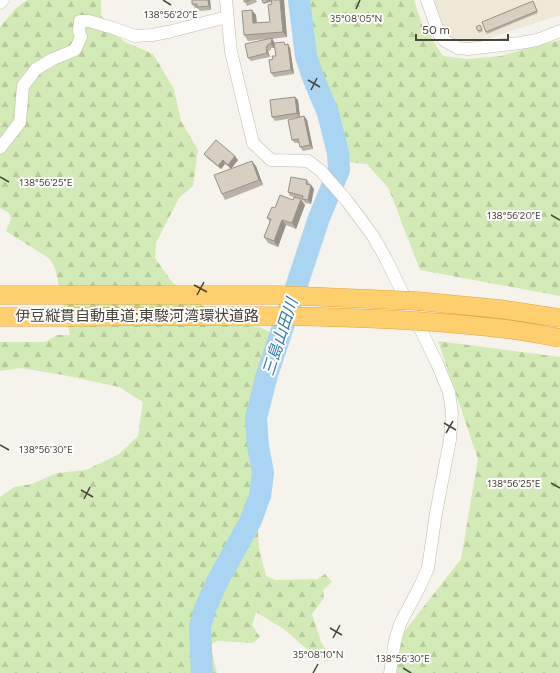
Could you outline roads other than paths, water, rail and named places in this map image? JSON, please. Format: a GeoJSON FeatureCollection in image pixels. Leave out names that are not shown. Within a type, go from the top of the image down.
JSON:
{"type":"FeatureCollection","features":[{"type":"Feature","properties":{"kind":"highway","name":"伊豆縦貫自動車道;東駿河湾環状道路"},"geometry":{"type":"LineString","coordinates":[[3,295],[278,295],[417,301],[500,309],[560,318]]}},
{"type":"Feature","properties":{"kind":"highway","name":"伊豆縦貫自動車道;東駿河湾環状道路"},"geometry":{"type":"LineString","coordinates":[[3,318],[275,315],[426,321],[508,329],[560,338]]}},
{"type":"Feature","properties":{"kind":"street"},"geometry":{"type":"LineString","coordinates":[[0,3],[3,0]]}},
{"type":"Feature","properties":{"kind":"street"},"geometry":{"type":"LineString","coordinates":[[226,0],[231,52],[253,143],[271,160],[308,161],[321,171],[347,201],[373,236],[440,370],[449,392],[452,413],[450,440],[436,513],[428,568],[400,624],[395,641],[390,673]]}},
{"type":"Feature","properties":{"kind":"street"},"geometry":{"type":"LineString","coordinates":[[427,0],[440,34],[445,41],[458,48],[468,49],[520,43],[537,40],[560,31]]}},
{"type":"Feature","properties":{"kind":"street"},"geometry":{"type":"LineString","coordinates":[[0,148],[20,122],[23,86],[36,69],[53,59],[75,50],[81,37],[80,21],[89,21],[135,36],[163,33],[228,17]]}},
{"type":"Feature","properties":{"kind":"waterway","name":"三島山田川"},"geometry":{"type":"LineString","coordinates":[[202,673],[200,627],[205,609],[217,582],[251,520],[260,496],[263,473],[258,446],[256,418],[267,375],[319,218],[339,170],[338,153],[328,113],[312,75],[306,56],[299,0]]}}]}
